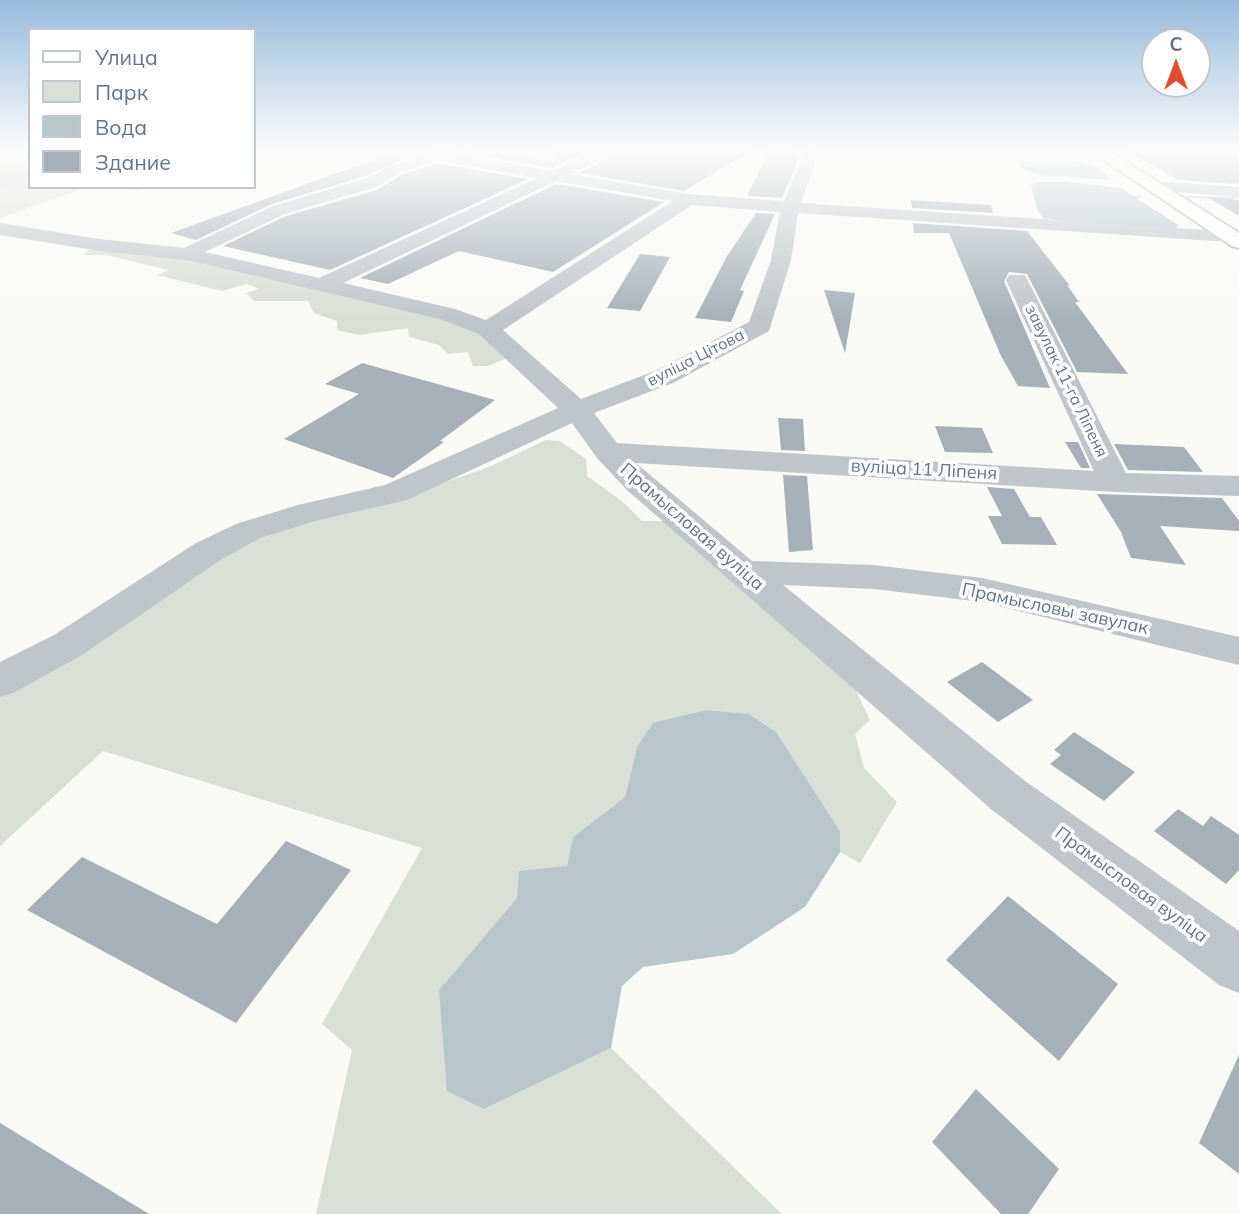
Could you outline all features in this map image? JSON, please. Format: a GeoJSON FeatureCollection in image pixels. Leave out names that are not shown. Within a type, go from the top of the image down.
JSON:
{"type":"FeatureCollection","features":[{"type":"Feature","properties":{"kind":"main road"},"geometry":{"type":"LineString","coordinates":[[1186,208],[1234,239]]}},
{"type":"Feature","properties":{"kind":"street"},"geometry":{"type":"LineString","coordinates":[[187,254],[287,208]]}},
{"type":"Feature","properties":{"kind":"street"},"geometry":{"type":"LineString","coordinates":[[324,284],[486,208]]}},
{"type":"Feature","properties":{"kind":"street"},"geometry":{"type":"LineString","coordinates":[[488,328],[676,208]]}},
{"type":"Feature","properties":{"kind":"street"},"geometry":{"type":"LineString","coordinates":[[786,208],[1234,239]]}},
{"type":"Feature","properties":{"kind":"street","name":"вуліца Цітова"},"geometry":{"type":"LineString","coordinates":[[0,681],[68,645],[209,551],[248,531],[310,512],[395,493],[577,410],[664,377],[760,326],[781,260],[790,208]]}},
{"type":"Feature","properties":{"kind":"street","name":"Прамысловая вуліца"},"geometry":{"type":"LineString","coordinates":[[0,229],[100,245],[187,254],[447,314],[488,328],[577,410],[608,452],[638,483],[1008,794],[1239,965]]}},
{"type":"Feature","properties":{"kind":"street","name":"завулак 11-га Ліпеня"},"geometry":{"type":"LineString","coordinates":[[1017,280],[1115,482]]}},
{"type":"Feature","properties":{"kind":"street","name":"вуліца 11 Ліпеня"},"geometry":{"type":"LineString","coordinates":[[608,452],[1115,482],[1239,486]]}},
{"type":"Feature","properties":{"kind":"street","name":"Прамысловы завулак"},"geometry":{"type":"LineString","coordinates":[[743,572],[874,577],[982,590],[1239,651]]}},
{"type":"Feature","properties":{"kind":"green space"},"geometry":{"type":"Polygon","coordinates":[[[0,208],[29,208],[0,218],[0,208]]]}},
{"type":"Feature","properties":{"kind":"green space"},"geometry":{"type":"Polygon","coordinates":[[[92,249],[173,256],[440,317],[481,332],[507,358],[488,366],[473,366],[468,352],[448,354],[439,345],[409,337],[408,328],[359,335],[337,330],[337,321],[314,313],[308,301],[254,301],[246,293],[259,289],[247,284],[222,291],[157,275],[168,270],[106,255],[84,255],[84,252],[92,249]]]}},
{"type":"Feature","properties":{"kind":"green space"},"geometry":{"type":"Polygon","coordinates":[[[546,440],[560,441],[586,459],[587,476],[623,502],[642,521],[664,521],[853,685],[870,720],[855,734],[864,768],[897,802],[860,863],[840,852],[840,831],[776,732],[749,714],[707,710],[637,747],[625,797],[573,837],[567,866],[517,898],[439,990],[484,1109],[611,1048],[782,1214],[316,1214],[352,1050],[322,1024],[422,848],[103,751],[0,846],[0,688],[248,535],[397,499],[489,467],[546,440]]]}},
{"type":"Feature","properties":{"kind":"water"},"geometry":{"type":"Polygon","coordinates":[[[1151,208],[1178,225],[1177,229],[1076,223],[1043,218],[1037,209],[1151,208]]]}},
{"type":"Feature","properties":{"kind":"water"},"geometry":{"type":"Polygon","coordinates":[[[707,710],[749,714],[776,732],[840,831],[840,852],[805,907],[733,954],[643,967],[622,986],[611,1048],[484,1109],[447,1091],[439,990],[517,898],[519,871],[567,866],[573,837],[625,797],[637,747],[653,723],[707,710]]]}},
{"type":"Feature","properties":{"kind":"building"},"geometry":{"type":"Polygon","coordinates":[[[241,208],[264,208],[196,240],[171,233],[241,208]]]}},
{"type":"Feature","properties":{"kind":"building"},"geometry":{"type":"Polygon","coordinates":[[[315,208],[466,208],[330,270],[223,246],[286,216],[315,208]]]}},
{"type":"Feature","properties":{"kind":"building"},"geometry":{"type":"Polygon","coordinates":[[[507,208],[655,208],[553,272],[459,251],[388,284],[360,278],[507,208]]]}},
{"type":"Feature","properties":{"kind":"building"},"geometry":{"type":"Polygon","coordinates":[[[912,208],[992,208],[993,213],[912,208]]]}},
{"type":"Feature","properties":{"kind":"building"},"geometry":{"type":"Polygon","coordinates":[[[1225,208],[1239,208],[1239,216],[1225,208]]]}},
{"type":"Feature","properties":{"kind":"building"},"geometry":{"type":"Polygon","coordinates":[[[756,213],[775,214],[740,290],[744,291],[731,322],[695,318],[727,256],[756,213]]]}},
{"type":"Feature","properties":{"kind":"building"},"geometry":{"type":"Polygon","coordinates":[[[913,223],[1027,231],[1070,286],[1067,285],[1079,302],[1075,302],[1128,374],[1077,372],[1027,274],[1009,272],[1004,281],[1050,388],[1018,386],[1001,356],[949,233],[914,233],[913,223]]]}},
{"type":"Feature","properties":{"kind":"building"},"geometry":{"type":"Polygon","coordinates":[[[640,254],[670,257],[640,311],[607,308],[640,254]]]}},
{"type":"Feature","properties":{"kind":"building"},"geometry":{"type":"Polygon","coordinates":[[[824,290],[855,293],[845,353],[824,290]]]}},
{"type":"Feature","properties":{"kind":"building"},"geometry":{"type":"Polygon","coordinates":[[[362,363],[495,400],[440,441],[444,442],[393,478],[284,439],[359,394],[325,384],[362,363]]]}},
{"type":"Feature","properties":{"kind":"building"},"geometry":{"type":"Polygon","coordinates":[[[778,418],[803,419],[805,451],[781,450],[778,418]]]}},
{"type":"Feature","properties":{"kind":"building"},"geometry":{"type":"Polygon","coordinates":[[[935,426],[982,428],[993,453],[945,452],[935,426]]]}},
{"type":"Feature","properties":{"kind":"building"},"geometry":{"type":"Polygon","coordinates":[[[1065,442],[1078,442],[1090,468],[1081,468],[1065,442]]]}},
{"type":"Feature","properties":{"kind":"building"},"geometry":{"type":"Polygon","coordinates":[[[1114,444],[1184,447],[1203,472],[1128,470],[1114,444]]]}},
{"type":"Feature","properties":{"kind":"building"},"geometry":{"type":"Polygon","coordinates":[[[783,475],[807,476],[813,550],[789,552],[783,475]]]}},
{"type":"Feature","properties":{"kind":"building"},"geometry":{"type":"Polygon","coordinates":[[[987,487],[1014,489],[1030,517],[1041,517],[1057,545],[1002,544],[988,516],[1002,516],[987,487]]]}},
{"type":"Feature","properties":{"kind":"building"},"geometry":{"type":"Polygon","coordinates":[[[1097,494],[1222,498],[1239,521],[1239,531],[1160,526],[1186,565],[1131,558],[1121,532],[1097,494]]]}},
{"type":"Feature","properties":{"kind":"building"},"geometry":{"type":"Polygon","coordinates":[[[982,662],[1033,700],[998,722],[947,682],[982,662]]]}},
{"type":"Feature","properties":{"kind":"building"},"geometry":{"type":"Polygon","coordinates":[[[1074,732],[1135,772],[1104,801],[1050,764],[1061,755],[1054,750],[1074,732]]]}},
{"type":"Feature","properties":{"kind":"building"},"geometry":{"type":"Polygon","coordinates":[[[1178,809],[1203,826],[1211,816],[1239,835],[1239,870],[1226,884],[1154,831],[1178,809]]]}},
{"type":"Feature","properties":{"kind":"building"},"geometry":{"type":"Polygon","coordinates":[[[286,841],[351,870],[236,1023],[27,910],[82,857],[217,924],[286,841]]]}},
{"type":"Feature","properties":{"kind":"building"},"geometry":{"type":"Polygon","coordinates":[[[1008,896],[1118,984],[1059,1061],[946,960],[1008,896]]]}},
{"type":"Feature","properties":{"kind":"building"},"geometry":{"type":"Polygon","coordinates":[[[1239,1055],[1239,1174],[1199,1143],[1239,1055]]]}},
{"type":"Feature","properties":{"kind":"building"},"geometry":{"type":"Polygon","coordinates":[[[976,1089],[1059,1169],[1028,1214],[1001,1214],[932,1142],[976,1089]]]}},
{"type":"Feature","properties":{"kind":"building"},"geometry":{"type":"Polygon","coordinates":[[[0,1123],[149,1214],[0,1214],[0,1123]]]}}]}
